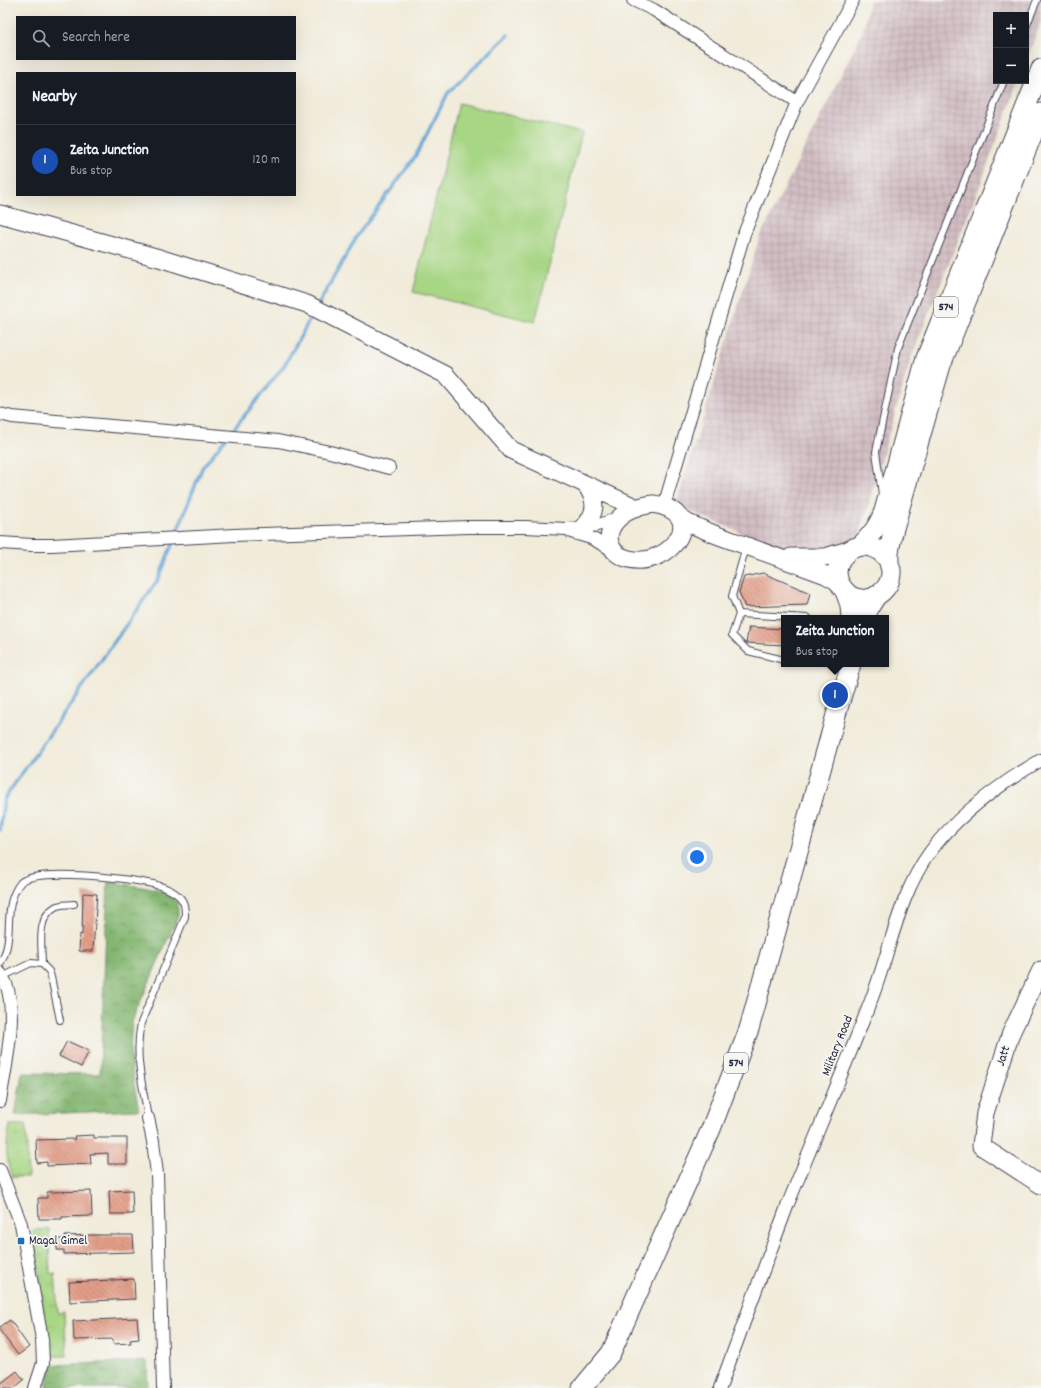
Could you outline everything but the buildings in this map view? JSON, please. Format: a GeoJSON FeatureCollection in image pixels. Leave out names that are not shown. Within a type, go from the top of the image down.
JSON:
{"type":"FeatureCollection","features":[{"type":"Feature","properties":{"kind":"main road","name":"574"},"geometry":{"type":"LineString","coordinates":[[851,615],[850,604],[838,579],[837,570],[839,561],[844,554],[872,535],[879,524],[884,511],[926,358],[1041,69]]}},
{"type":"Feature","properties":{"kind":"main road","name":"574"},"geometry":{"type":"LineString","coordinates":[[866,615],[877,595],[887,587],[890,578],[891,570],[888,562],[894,528],[941,365],[1041,113]]}},
{"type":"Feature","properties":{"kind":"main road"},"geometry":{"type":"LineString","coordinates":[[855,547],[868,546],[877,549],[884,554],[888,562]]}},
{"type":"Feature","properties":{"kind":"main road"},"geometry":{"type":"LineString","coordinates":[[842,587],[855,598],[873,598],[877,595]]}},
{"type":"Feature","properties":{"kind":"main road","name":"574"},"geometry":{"type":"LineString","coordinates":[[836,715],[844,667]]}},
{"type":"Feature","properties":{"kind":"main road","name":"574"},"geometry":{"type":"LineString","coordinates":[[582,1388],[611,1353],[716,1115],[748,1029],[850,667]]}},
{"type":"Feature","properties":{"kind":"street"},"geometry":{"type":"LineString","coordinates":[[633,0],[655,5],[797,102]]}},
{"type":"Feature","properties":{"kind":"street"},"geometry":{"type":"LineString","coordinates":[[664,506],[744,234],[797,102],[853,0]]}},
{"type":"Feature","properties":{"kind":"street"},"geometry":{"type":"LineString","coordinates":[[0,214],[159,258],[307,304],[446,375],[510,450],[637,508]]}},
{"type":"Feature","properties":{"kind":"street"},"geometry":{"type":"LineString","coordinates":[[0,414],[12,417],[278,441],[330,452],[389,468]]}},
{"type":"Feature","properties":{"kind":"street"},"geometry":{"type":"LineString","coordinates":[[583,528],[590,521],[594,511],[594,501],[586,485]]}},
{"type":"Feature","properties":{"kind":"street"},"geometry":{"type":"LineString","coordinates":[[0,543],[52,545],[234,535],[468,527],[583,528],[602,524],[619,518],[637,508],[653,504],[672,509],[680,518],[688,523],[714,534],[826,575],[842,587]]}},
{"type":"Feature","properties":{"kind":"street"},"geometry":{"type":"LineString","coordinates":[[619,518],[613,526],[610,534],[610,545],[618,555],[625,558],[642,561],[661,555],[676,543],[698,535],[714,534]]}},
{"type":"Feature","properties":{"kind":"street"},"geometry":{"type":"LineString","coordinates":[[676,543],[681,528],[680,518]]}},
{"type":"Feature","properties":{"kind":"street"},"geometry":{"type":"LineString","coordinates":[[562,529],[591,538],[613,550]]}},
{"type":"Feature","properties":{"kind":"street"},"geometry":{"type":"LineString","coordinates":[[776,556],[825,557],[855,547]]}},
{"type":"Feature","properties":{"kind":"street","name":"Military Road"},"geometry":{"type":"LineString","coordinates":[[720,1388],[786,1211],[874,993],[898,920],[914,880],[934,847],[965,814],[995,789],[1041,760]]}},
{"type":"Feature","properties":{"kind":"street","name":"Jatt"},"geometry":{"type":"LineString","coordinates":[[1041,970],[1011,1033],[985,1113],[981,1146],[1041,1185]]}},
{"type":"Feature","properties":{"kind":"street"},"geometry":{"type":"LineString","coordinates":[[0,1101],[10,1029],[9,996],[6,984],[1,975]]}},
{"type":"Feature","properties":{"kind":"street"},"geometry":{"type":"LineString","coordinates":[[148,1118],[153,1141],[157,1174],[164,1388]]}},
{"type":"Feature","properties":{"kind":"street"},"geometry":{"type":"LineString","coordinates":[[0,1170],[21,1224],[42,1340],[43,1363],[35,1388]]}},
{"type":"Feature","properties":{"kind":"lane"},"geometry":{"type":"LineString","coordinates":[[1029,20],[1037,0]]}},
{"type":"Feature","properties":{"kind":"lane"},"geometry":{"type":"LineString","coordinates":[[884,511],[876,452],[898,348],[1003,84]]}},
{"type":"Feature","properties":{"kind":"lane"},"geometry":{"type":"LineString","coordinates":[[746,546],[732,596],[739,614],[732,635],[748,651],[781,659]]}},
{"type":"Feature","properties":{"kind":"lane"},"geometry":{"type":"LineString","coordinates":[[739,614],[781,616]]}},
{"type":"Feature","properties":{"kind":"lane"},"geometry":{"type":"LineString","coordinates":[[0,964],[5,955],[7,902],[14,889],[23,880],[45,875],[108,877],[153,884],[166,888],[177,894],[185,905],[185,917],[141,1023],[138,1035],[139,1065],[148,1118]]}},
{"type":"Feature","properties":{"kind":"lane"},"geometry":{"type":"LineString","coordinates":[[60,1020],[51,976],[42,964],[42,926],[46,916],[55,907],[74,904]]}},
{"type":"Feature","properties":{"kind":"lane"},"geometry":{"type":"LineString","coordinates":[[1,975],[31,964],[42,964]]}},
{"type":"Feature","properties":{"kind":"shaded area"},"geometry":{"type":"Polygon","coordinates":[[[870,0],[1041,0],[1041,22],[1029,54],[1029,12],[993,12],[993,84],[1018,84],[979,188],[911,358],[847,578],[676,505],[759,239],[862,33],[870,0]]]}},
{"type":"Feature","properties":{"kind":"green space"},"geometry":{"type":"Polygon","coordinates":[[[459,103],[582,133],[535,322],[413,292],[459,103]]]}},
{"type":"Feature","properties":{"kind":"green space"},"geometry":{"type":"Polygon","coordinates":[[[108,882],[146,888],[165,893],[177,903],[178,906],[178,916],[133,1019],[131,1031],[131,1054],[139,1110],[15,1115],[22,1073],[100,1074],[108,882]]]}},
{"type":"Feature","properties":{"kind":"green space"},"geometry":{"type":"Polygon","coordinates":[[[26,1124],[28,1177],[12,1177],[8,1164],[7,1151],[10,1125],[26,1124]]]}},
{"type":"Feature","properties":{"kind":"green space"},"geometry":{"type":"Polygon","coordinates":[[[49,1229],[50,1274],[55,1273],[58,1313],[64,1312],[67,1356],[50,1356],[33,1230],[49,1229]]]}},
{"type":"Feature","properties":{"kind":"green space"},"geometry":{"type":"Polygon","coordinates":[[[147,1361],[148,1388],[46,1388],[52,1365],[147,1361]]]}},
{"type":"Feature","properties":{"kind":"waterway"},"geometry":{"type":"LineString","coordinates":[[318,305],[357,236],[415,157],[448,93],[508,35]]}},
{"type":"Feature","properties":{"kind":"waterway"},"geometry":{"type":"LineString","coordinates":[[229,435],[284,366],[314,312]]}},
{"type":"Feature","properties":{"kind":"waterway"},"geometry":{"type":"LineString","coordinates":[[0,830],[4,799],[159,578],[202,468],[225,439]]}},
{"type":"Feature","properties":{"kind":"place","name":"Zeita Junction"},"geometry":{"type":"Point","coordinates":[835,695]}},
{"type":"Feature","properties":{"kind":"place","name":"Magal Gimel"},"geometry":{"type":"Point","coordinates":[21,1241]}}]}
